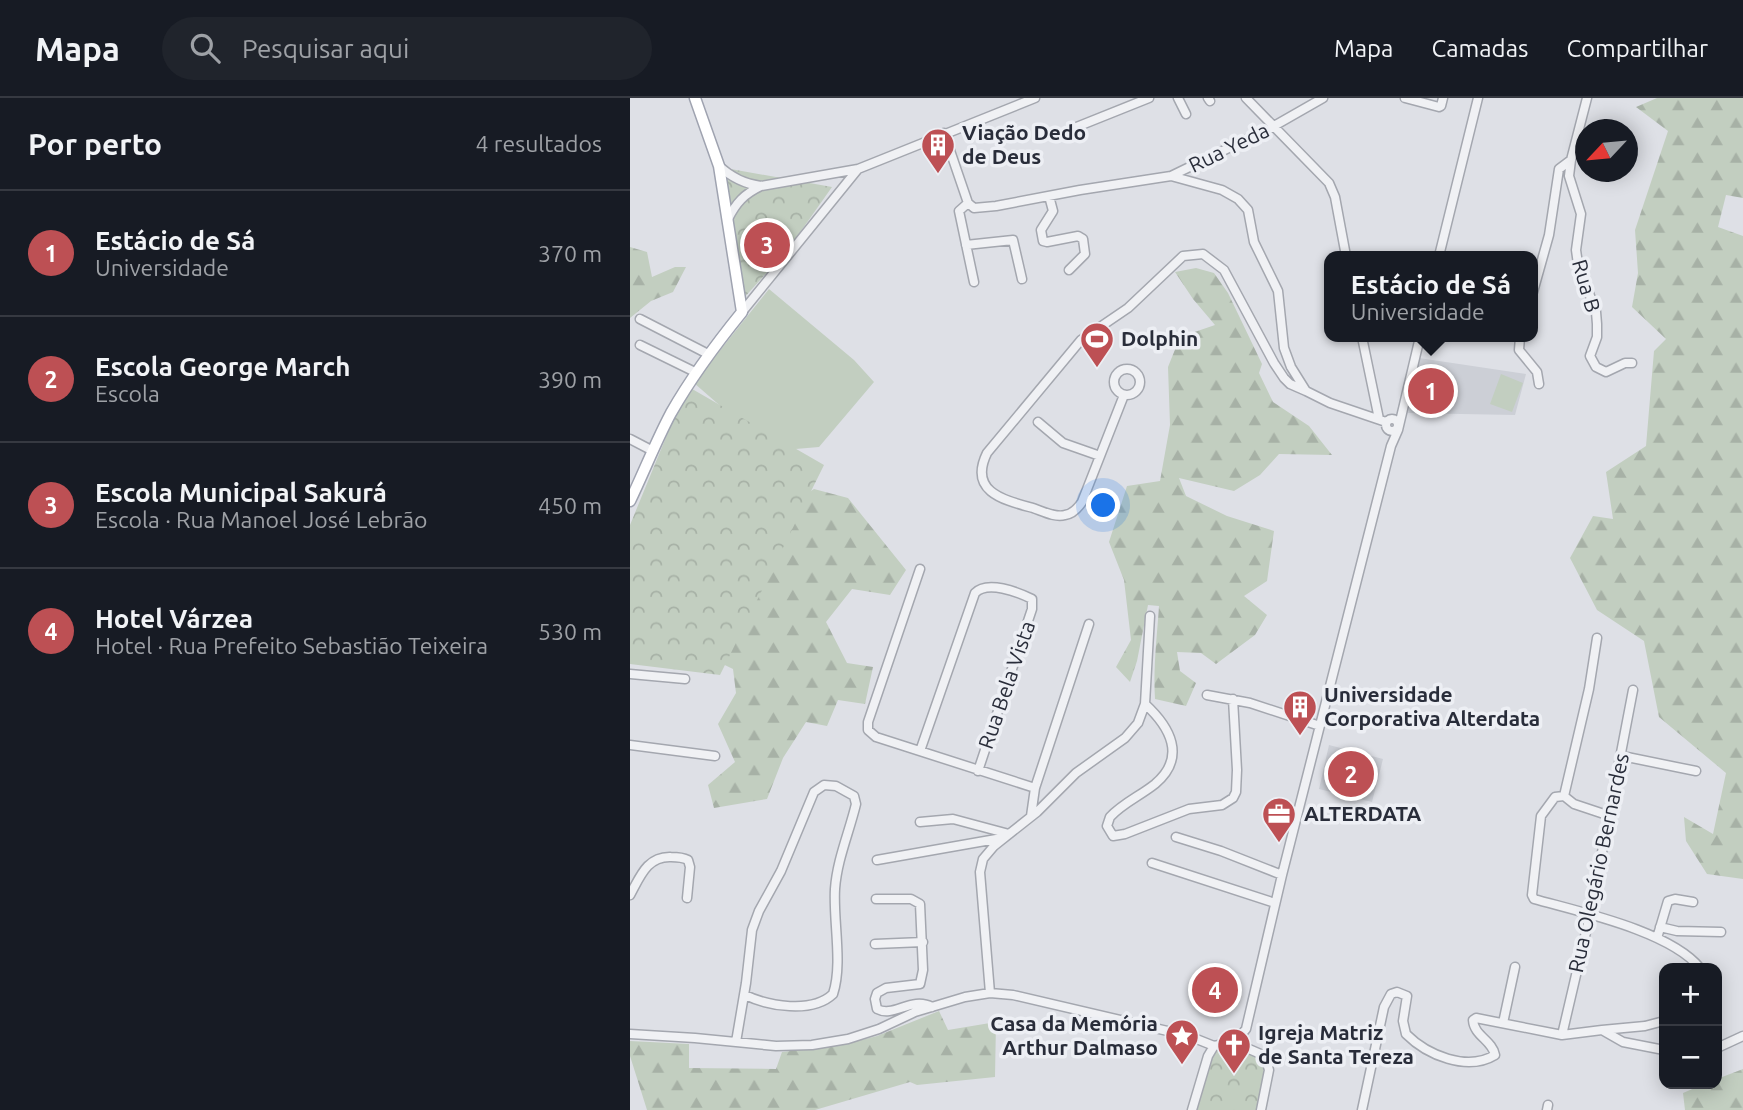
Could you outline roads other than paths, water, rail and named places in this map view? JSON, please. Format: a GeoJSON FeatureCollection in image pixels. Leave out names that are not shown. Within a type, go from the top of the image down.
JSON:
{"type":"FeatureCollection","features":[{"type":"Feature","properties":{"kind":"main road"},"geometry":{"type":"LineString","coordinates":[[630,501],[633,486],[695,372],[743,312],[719,166],[695,98]]}},
{"type":"Feature","properties":{"kind":"street"},"geometry":{"type":"LineString","coordinates":[[719,166],[735,178],[761,186],[858,169],[1035,98]]}},
{"type":"Feature","properties":{"kind":"street"},"geometry":{"type":"LineString","coordinates":[[1069,130],[1149,98]]}},
{"type":"Feature","properties":{"kind":"street"},"geometry":{"type":"LineString","coordinates":[[1178,98],[1186,114]]}},
{"type":"Feature","properties":{"kind":"street"},"geometry":{"type":"LineString","coordinates":[[1246,98],[1329,183],[1333,190],[1345,251]]}},
{"type":"Feature","properties":{"kind":"street","name":"Rua Yeda"},"geometry":{"type":"LineString","coordinates":[[1171,176],[1275,126],[1323,98]]}},
{"type":"Feature","properties":{"kind":"street"},"geometry":{"type":"LineString","coordinates":[[1405,98],[1438,107],[1441,106],[1443,98]]}},
{"type":"Feature","properties":{"kind":"street"},"geometry":{"type":"LineString","coordinates":[[1440,251],[1478,98]]}},
{"type":"Feature","properties":{"kind":"street"},"geometry":{"type":"LineString","coordinates":[[1538,272],[1549,235],[1559,169],[1571,160],[1587,98]]}},
{"type":"Feature","properties":{"kind":"street"},"geometry":{"type":"LineString","coordinates":[[944,133],[968,203],[974,208],[1171,176],[1222,190],[1238,199],[1248,210],[1254,242],[1278,290],[1284,348],[1291,367],[1306,390]]}},
{"type":"Feature","properties":{"kind":"street","name":"Rua B"},"geometry":{"type":"LineString","coordinates":[[1571,160],[1569,176],[1580,206],[1581,219],[1576,250],[1597,324],[1597,337],[1590,356],[1596,367],[1606,372],[1625,363],[1632,363]]}},
{"type":"Feature","properties":{"kind":"street"},"geometry":{"type":"LineString","coordinates":[[743,312],[858,169]]}},
{"type":"Feature","properties":{"kind":"street"},"geometry":{"type":"LineString","coordinates":[[728,219],[740,200],[761,186]]}},
{"type":"Feature","properties":{"kind":"street"},"geometry":{"type":"LineString","coordinates":[[1049,196],[1053,211],[1041,230],[1043,241],[1078,236],[1083,239],[1084,254],[1069,271]]}},
{"type":"Feature","properties":{"kind":"street"},"geometry":{"type":"LineString","coordinates":[[968,203],[959,211],[974,282]]}},
{"type":"Feature","properties":{"kind":"street"},"geometry":{"type":"LineString","coordinates":[[966,245],[1013,240],[1022,279]]}},
{"type":"Feature","properties":{"kind":"street"},"geometry":{"type":"LineString","coordinates":[[1124,395],[1082,502],[1077,508],[1064,516],[1058,516],[999,499],[986,486],[981,465],[987,453],[1073,349],[1094,330],[1128,308],[1183,256],[1203,254],[1224,270],[1274,363],[1290,384],[1330,403],[1386,422],[1393,431],[1398,427]]}},
{"type":"Feature","properties":{"kind":"street"},"geometry":{"type":"LineString","coordinates":[[640,319],[708,354]]}},
{"type":"Feature","properties":{"kind":"street"},"geometry":{"type":"LineString","coordinates":[[1363,342],[1391,446]]}},
{"type":"Feature","properties":{"kind":"street"},"geometry":{"type":"LineString","coordinates":[[1250,1049],[1246,1028],[1275,903],[1419,342]]}},
{"type":"Feature","properties":{"kind":"street"},"geometry":{"type":"LineString","coordinates":[[1520,342],[1519,350],[1537,372],[1539,384]]}},
{"type":"Feature","properties":{"kind":"street"},"geometry":{"type":"LineString","coordinates":[[640,345],[695,372]]}},
{"type":"Feature","properties":{"kind":"street"},"geometry":{"type":"LineString","coordinates":[[1386,422],[1402,408]]}},
{"type":"Feature","properties":{"kind":"street"},"geometry":{"type":"LineString","coordinates":[[1038,422],[1063,443],[1100,456]]}},
{"type":"Feature","properties":{"kind":"street"},"geometry":{"type":"LineString","coordinates":[[630,439],[653,451]]}},
{"type":"Feature","properties":{"kind":"street"},"geometry":{"type":"LineString","coordinates":[[920,569],[868,722],[870,733],[1035,788]]}},
{"type":"Feature","properties":{"kind":"street","name":"Rua Bela Vista"},"geometry":{"type":"LineString","coordinates":[[920,751],[972,599],[981,587],[990,586],[1032,599],[1032,609],[978,771]]}},
{"type":"Feature","properties":{"kind":"street"},"geometry":{"type":"LineString","coordinates":[[990,993],[981,864],[985,855],[1076,773],[1132,732],[1145,704],[1150,616]]}},
{"type":"Feature","properties":{"kind":"street"},"geometry":{"type":"LineString","coordinates":[[1031,816],[1035,788],[1089,624]]}},
{"type":"Feature","properties":{"kind":"street"},"geometry":{"type":"LineString","coordinates":[[1564,796],[1589,690],[1597,638]]}},
{"type":"Feature","properties":{"kind":"street"},"geometry":{"type":"LineString","coordinates":[[630,674],[685,679]]}},
{"type":"Feature","properties":{"kind":"street","name":"Rua Olegário Bernardes"},"geometry":{"type":"LineString","coordinates":[[1562,1035],[1590,915],[1633,690]]}},
{"type":"Feature","properties":{"kind":"street"},"geometry":{"type":"LineString","coordinates":[[1207,695],[1233,699],[1320,726]]}},
{"type":"Feature","properties":{"kind":"street"},"geometry":{"type":"LineString","coordinates":[[1145,704],[1168,731],[1172,740],[1171,760],[1167,771],[1157,783],[1110,817],[1107,826],[1113,836],[1125,834],[1189,809],[1222,805],[1233,798],[1236,792],[1237,770],[1233,699]]}},
{"type":"Feature","properties":{"kind":"street"},"geometry":{"type":"LineString","coordinates":[[630,745],[715,756]]}},
{"type":"Feature","properties":{"kind":"street"},"geometry":{"type":"LineString","coordinates":[[1622,756],[1696,771]]}},
{"type":"Feature","properties":{"kind":"street"},"geometry":{"type":"LineString","coordinates":[[736,1042],[755,920],[781,871],[810,798],[819,787],[829,785],[850,793],[856,800],[835,888],[835,989],[826,999],[791,1006],[767,1004],[745,995]]}},
{"type":"Feature","properties":{"kind":"street"},"geometry":{"type":"LineString","coordinates":[[1610,816],[1574,804],[1564,796],[1555,797],[1541,816],[1531,889],[1534,900],[1590,915],[1657,938],[1694,963]]}},
{"type":"Feature","properties":{"kind":"street"},"geometry":{"type":"LineString","coordinates":[[920,822],[943,818],[958,820],[1007,835]]}},
{"type":"Feature","properties":{"kind":"street"},"geometry":{"type":"LineString","coordinates":[[877,860],[1007,835]]}},
{"type":"Feature","properties":{"kind":"street"},"geometry":{"type":"LineString","coordinates":[[1175,837],[1282,875]]}},
{"type":"Feature","properties":{"kind":"street"},"geometry":{"type":"LineString","coordinates":[[630,895],[654,859],[661,856],[683,857],[688,860],[690,867],[687,898]]}},
{"type":"Feature","properties":{"kind":"street"},"geometry":{"type":"LineString","coordinates":[[1152,863],[1275,903]]}},
{"type":"Feature","properties":{"kind":"street"},"geometry":{"type":"LineString","coordinates":[[876,899],[911,899],[920,904],[923,978],[920,984],[886,988],[877,993],[874,999],[880,1011],[920,1002],[927,1008]]}},
{"type":"Feature","properties":{"kind":"street"},"geometry":{"type":"LineString","coordinates":[[1657,938],[1665,908],[1670,900],[1693,901]]}},
{"type":"Feature","properties":{"kind":"street"},"geometry":{"type":"LineString","coordinates":[[1660,927],[1677,931],[1721,932]]}},
{"type":"Feature","properties":{"kind":"street"},"geometry":{"type":"LineString","coordinates":[[875,944],[923,942]]}},
{"type":"Feature","properties":{"kind":"street"},"geometry":{"type":"LineString","coordinates":[[1503,1023],[1516,967]]}},
{"type":"Feature","properties":{"kind":"street"},"geometry":{"type":"LineString","coordinates":[[1362,1110],[1386,1001],[1394,992],[1405,994],[1408,1002],[1403,1026],[1406,1034],[1430,1052],[1463,1063],[1495,1055],[1494,1049],[1474,1028],[1473,1020],[1480,1018],[1562,1035],[1659,1022]]}},
{"type":"Feature","properties":{"kind":"street"},"geometry":{"type":"LineString","coordinates":[[630,1034],[794,1047],[838,1042],[879,1029],[927,1008],[990,993],[1013,995],[1189,1036],[1214,1046],[1224,1044],[1250,1049],[1265,1056],[1269,1065],[1261,1110]]}},
{"type":"Feature","properties":{"kind":"street"},"geometry":{"type":"LineString","coordinates":[[1232,1045],[1246,1028]]}},
{"type":"Feature","properties":{"kind":"street"},"geometry":{"type":"LineString","coordinates":[[1602,1030],[1623,1042],[1659,1049]]}},
{"type":"Feature","properties":{"kind":"street"},"geometry":{"type":"LineString","coordinates":[[1722,1046],[1743,1036]]}},
{"type":"Feature","properties":{"kind":"street"},"geometry":{"type":"LineString","coordinates":[[1192,1110],[1208,1056],[1214,1046]]}},
{"type":"Feature","properties":{"kind":"place","name":"Viação Dedo de Deus"},"geometry":{"type":"Point","coordinates":[938,175]}},
{"type":"Feature","properties":{"kind":"place","name":"Escola Municipal Sakurá"},"geometry":{"type":"Point","coordinates":[767,245]}},
{"type":"Feature","properties":{"kind":"place","name":"Dolphin"},"geometry":{"type":"Point","coordinates":[1097,369]}},
{"type":"Feature","properties":{"kind":"place","name":"Estácio de Sá"},"geometry":{"type":"Point","coordinates":[1431,391]}},
{"type":"Feature","properties":{"kind":"place","name":"Universidade Corporativa Alterdata"},"geometry":{"type":"Point","coordinates":[1300,737]}},
{"type":"Feature","properties":{"kind":"place","name":"Escola George March"},"geometry":{"type":"Point","coordinates":[1351,774]}},
{"type":"Feature","properties":{"kind":"place","name":"ALTERDATA"},"geometry":{"type":"Point","coordinates":[1279,844]}},
{"type":"Feature","properties":{"kind":"place","name":"Hotel Várzea"},"geometry":{"type":"Point","coordinates":[1215,990]}},
{"type":"Feature","properties":{"kind":"place","name":"Casa da Memória Arthur Dalmaso"},"geometry":{"type":"Point","coordinates":[1182,1066]}},
{"type":"Feature","properties":{"kind":"place","name":"Igreja Matriz de Santa Tereza"},"geometry":{"type":"Point","coordinates":[1234,1075]}}]}
